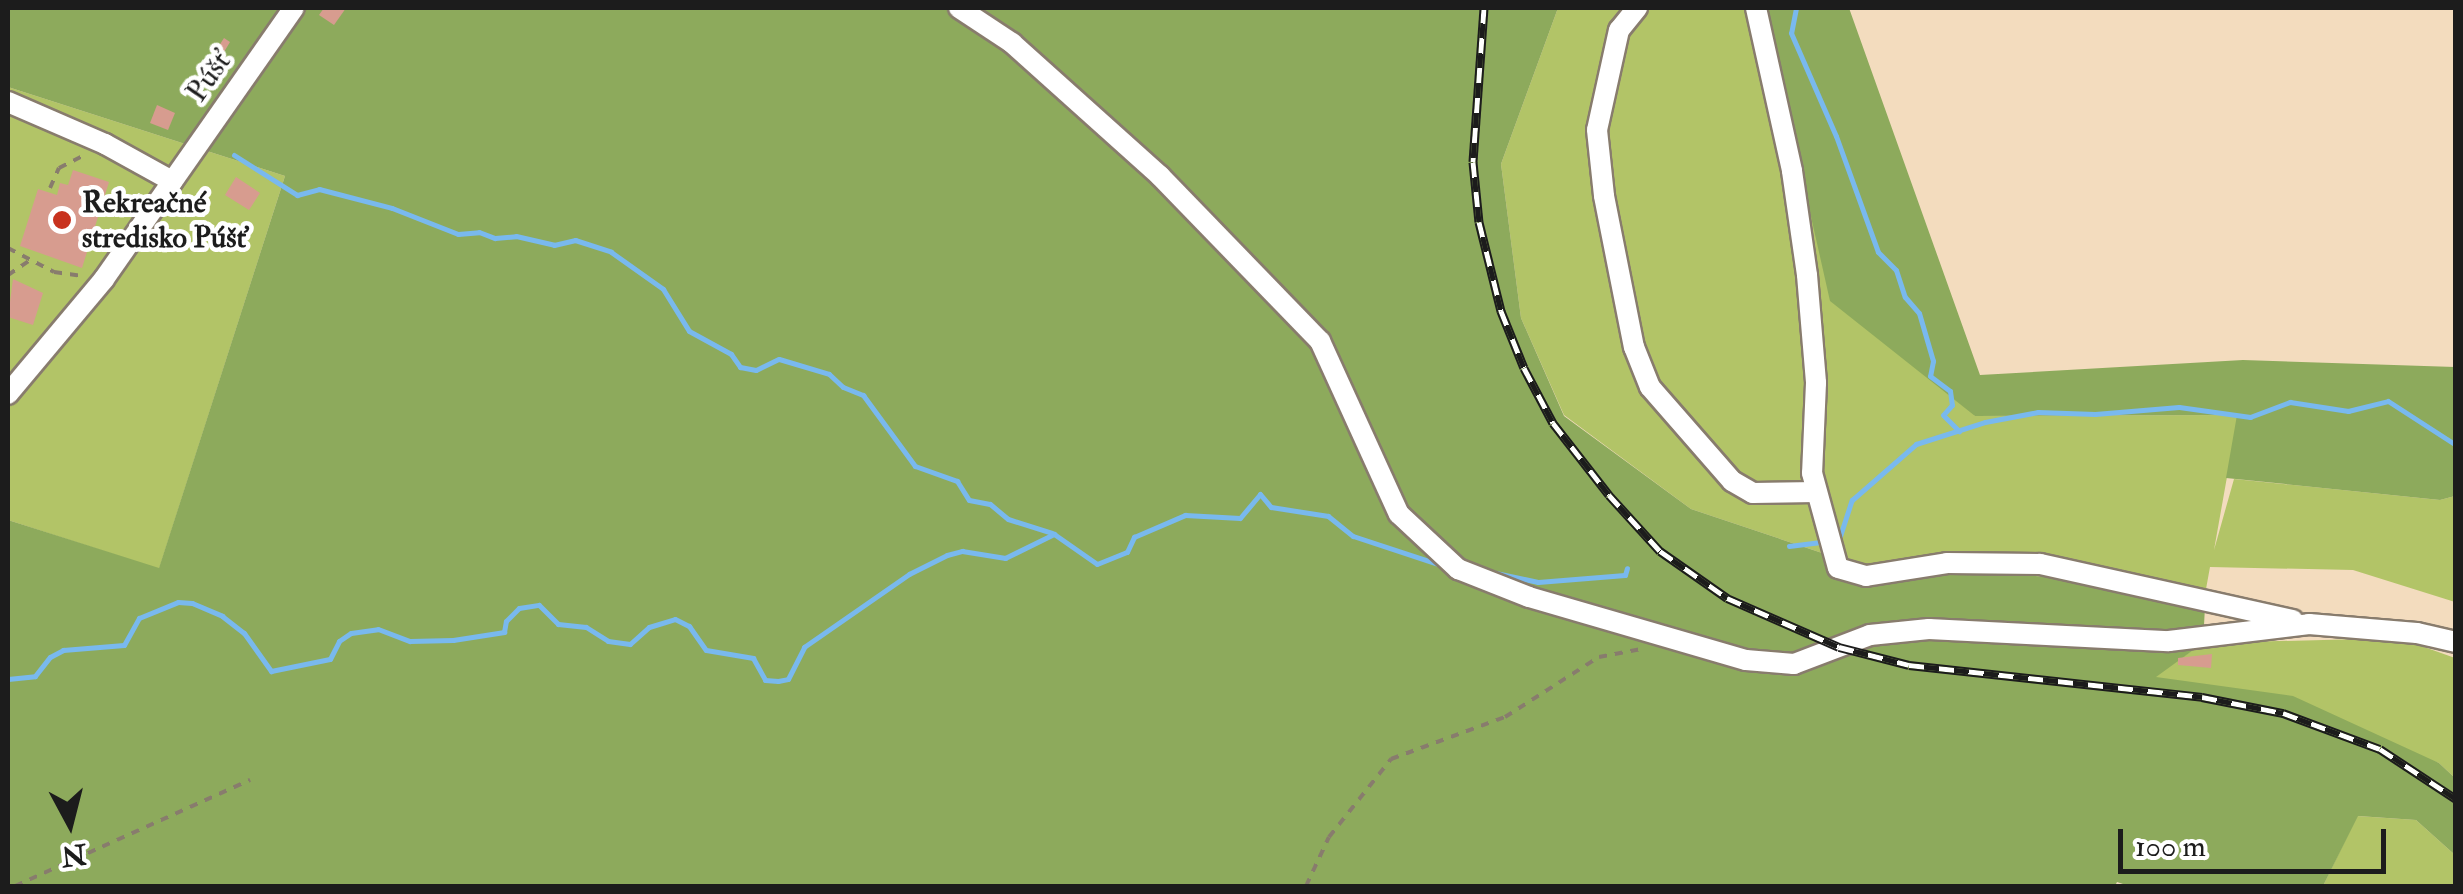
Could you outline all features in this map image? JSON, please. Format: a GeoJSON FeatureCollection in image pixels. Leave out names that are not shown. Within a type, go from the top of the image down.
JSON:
{"type":"FeatureCollection","features":[{"type":"Feature","properties":{"kind":"lane","name":"Púšť"},"geometry":{"type":"LineString","coordinates":[[8,394],[104,279],[294,8]]}},
{"type":"Feature","properties":{"kind":"lane"},"geometry":{"type":"LineString","coordinates":[[959,8],[1012,44],[1160,176],[1320,341],[1399,514],[1458,569],[1529,597],[1746,660],[1794,664],[1870,635],[1930,629],[2169,641],[2310,624]]}},
{"type":"Feature","properties":{"kind":"lane"},"geometry":{"type":"LineString","coordinates":[[1637,8],[1619,30],[1596,130],[1604,196],[1634,347],[1650,387],[1732,480],[1752,493],[1816,492]]}},
{"type":"Feature","properties":{"kind":"lane"},"geometry":{"type":"LineString","coordinates":[[1756,8],[1792,171],[1807,275],[1816,383],[1812,473],[1838,568],[1866,576],[1947,564],[2040,564],[2310,624],[2417,633],[2456,642]]}},
{"type":"Feature","properties":{"kind":"lane"},"geometry":{"type":"LineString","coordinates":[[8,102],[105,144],[172,181]]}},
{"type":"Feature","properties":{"kind":"path"},"geometry":{"type":"LineString","coordinates":[[50,188],[59,168],[105,144]]}},
{"type":"Feature","properties":{"kind":"path"},"geometry":{"type":"LineString","coordinates":[[8,251],[54,272],[104,279]]}},
{"type":"Feature","properties":{"kind":"path"},"geometry":{"type":"LineString","coordinates":[[8,275],[30,260]]}},
{"type":"Feature","properties":{"kind":"path"},"geometry":{"type":"LineString","coordinates":[[1306,886],[1329,837],[1391,759],[1506,716],[1599,658],[1647,648]]}},
{"type":"Feature","properties":{"kind":"path"},"geometry":{"type":"LineString","coordinates":[[15,886],[250,780]]}},
{"type":"Feature","properties":{"kind":"green space"},"geometry":{"type":"Polygon","coordinates":[[[8,8],[1558,8],[1501,164],[1521,318],[1564,416],[1691,509],[1849,562],[2206,589],[2203,643],[2156,677],[2293,696],[2439,763],[2455,778],[2455,855],[2416,820],[2358,816],[2323,886],[2129,886],[2117,882],[2115,886],[8,886],[8,520],[159,568],[285,176],[8,87],[8,8]]]}},
{"type":"Feature","properties":{"kind":"green space"},"geometry":{"type":"Polygon","coordinates":[[[1558,8],[1764,8],[1771,31],[1975,416],[2238,415],[2214,550],[2234,479],[2440,500],[2455,496],[2455,602],[2353,570],[2210,567],[2206,589],[1849,562],[1691,509],[1564,415],[1521,318],[1501,164],[1558,8]]]}},
{"type":"Feature","properties":{"kind":"green space"},"geometry":{"type":"Polygon","coordinates":[[[1764,8],[1849,8],[1980,375],[2243,360],[2455,367],[2455,496],[2440,500],[2226,478],[2237,415],[1975,416],[1830,301],[1764,8]]]}},
{"type":"Feature","properties":{"kind":"green space"},"geometry":{"type":"Polygon","coordinates":[[[8,87],[285,176],[159,569],[8,520],[8,87]]]}},
{"type":"Feature","properties":{"kind":"green space"},"geometry":{"type":"Polygon","coordinates":[[[2399,638],[2455,658],[2455,778],[2439,763],[2154,677],[2203,643],[2399,638]]]}},
{"type":"Feature","properties":{"kind":"green space"},"geometry":{"type":"Polygon","coordinates":[[[2357,816],[2416,820],[2455,855],[2455,886],[2323,886],[2357,816]]]}},
{"type":"Feature","properties":{"kind":"building"},"geometry":{"type":"Polygon","coordinates":[[[324,8],[346,8],[334,25],[319,15],[324,8]]]}},
{"type":"Feature","properties":{"kind":"building"},"geometry":{"type":"Polygon","coordinates":[[[224,38],[230,42],[204,85],[196,82],[224,38]]]}},
{"type":"Feature","properties":{"kind":"building"},"geometry":{"type":"Polygon","coordinates":[[[157,105],[175,113],[168,130],[150,123],[157,105]]]}},
{"type":"Feature","properties":{"kind":"building","name":"Rekreačné stredisko Púšť"},"geometry":{"type":"Polygon","coordinates":[[[73,170],[109,182],[82,268],[20,246],[38,189],[57,195],[60,183],[68,185],[73,170]]]}},
{"type":"Feature","properties":{"kind":"building"},"geometry":{"type":"Polygon","coordinates":[[[236,177],[260,193],[249,210],[225,195],[236,177]]]}},
{"type":"Feature","properties":{"kind":"building"},"geometry":{"type":"Polygon","coordinates":[[[13,279],[43,293],[33,325],[8,317],[13,279]]]}},
{"type":"Feature","properties":{"kind":"building"},"geometry":{"type":"Polygon","coordinates":[[[2212,654],[2211,668],[2178,665],[2178,658],[2212,654]]]}},
{"type":"Feature","properties":{"kind":"waterway"},"geometry":{"type":"LineString","coordinates":[[1796,8],[1791,33],[1836,136],[1878,252],[1896,270],[1905,297],[1919,313],[1933,361],[1930,376],[1950,391],[1952,405],[1943,415],[1959,431]]}},
{"type":"Feature","properties":{"kind":"waterway"},"geometry":{"type":"LineString","coordinates":[[234,155],[297,195],[319,189],[392,208],[458,234],[516,236],[554,245],[575,240],[611,252],[663,289],[689,331],[731,354],[740,367],[756,370],[779,359],[829,374],[843,387],[863,395],[915,466],[957,481],[969,500],[990,504],[1008,519],[1052,533]]}},
{"type":"Feature","properties":{"kind":"waterway"},"geometry":{"type":"LineString","coordinates":[[1840,536],[1852,500],[1916,444],[1985,422],[2038,412],[2095,414],[2179,407],[2250,417],[2290,402],[2348,411],[2388,401],[2456,445]]}},
{"type":"Feature","properties":{"kind":"waterway"},"geometry":{"type":"LineString","coordinates":[[8,679],[35,676],[50,657],[63,650],[124,645],[139,618],[178,602],[192,603],[222,616],[244,633],[271,671],[330,659],[339,641],[351,633],[378,629],[410,641],[453,640],[504,632],[506,621],[519,608],[539,605],[558,624],[586,627],[608,641],[630,644],[649,627],[675,619],[689,626],[706,650],[753,658],[765,680],[778,681],[788,679],[804,647],[909,574],[947,555],[962,551],[1005,558],[1054,534],[1097,564],[1127,552],[1134,537],[1185,515],[1240,518],[1260,494],[1271,507],[1328,516],[1353,536],[1441,565]]}},
{"type":"Feature","properties":{"kind":"waterway"},"geometry":{"type":"LineString","coordinates":[[1789,546],[1821,542]]}},
{"type":"Feature","properties":{"kind":"waterway"},"geometry":{"type":"LineString","coordinates":[[1491,572],[1538,582],[1625,575],[1627,568]]}},
{"type":"Feature","properties":{"kind":"railway"},"geometry":{"type":"LineString","coordinates":[[1484,8],[1473,162],[1479,222],[1501,311],[1524,368],[1553,423],[1609,495],[1660,551],[1727,598],[1839,647],[1909,665],[2202,697],[2283,713],[2380,749],[2456,799]]}},
{"type":"Feature","properties":{"kind":"place","name":"Rekreačné stredisko Púšť"},"geometry":{"type":"Point","coordinates":[62,220]}}]}
